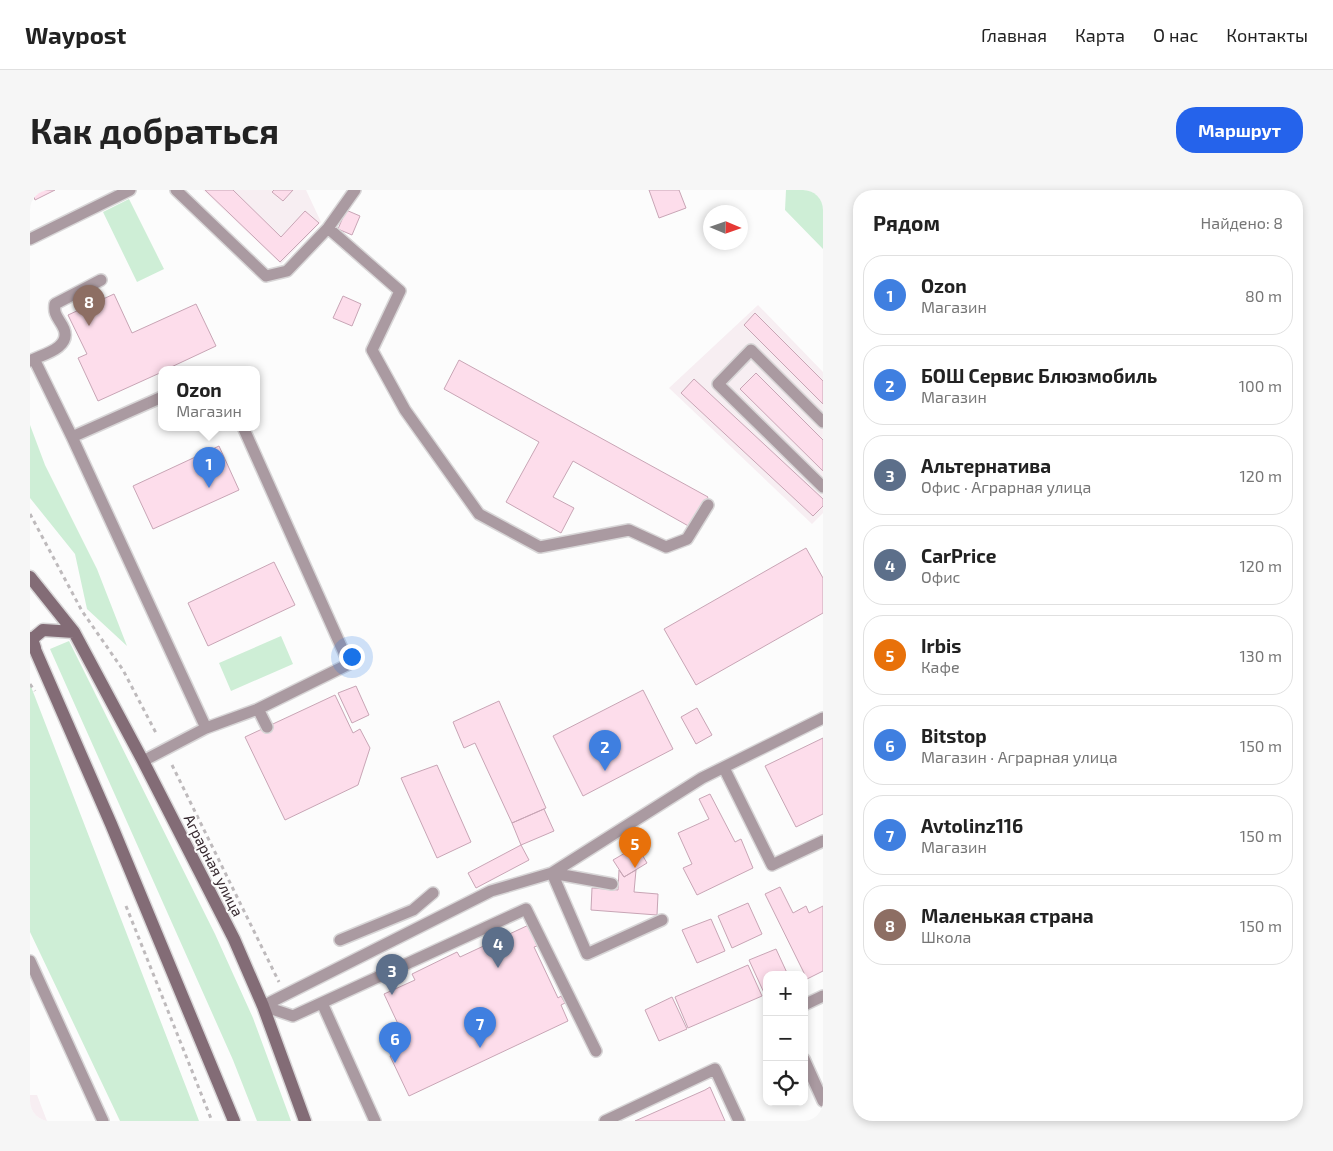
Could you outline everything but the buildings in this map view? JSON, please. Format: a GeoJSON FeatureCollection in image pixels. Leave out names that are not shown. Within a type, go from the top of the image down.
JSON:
{"type":"FeatureCollection","features":[{"type":"Feature","properties":{"kind":"street","name":"Аграрная улица"},"geometry":{"type":"LineString","coordinates":[[30,577],[74,632],[143,761],[234,939],[263,1006],[306,1121]]}},
{"type":"Feature","properties":{"kind":"street"},"geometry":{"type":"LineString","coordinates":[[36,652],[32,639],[43,630],[74,632]]}},
{"type":"Feature","properties":{"kind":"street"},"geometry":{"type":"LineString","coordinates":[[30,638],[114,833],[234,1121]]}},
{"type":"Feature","properties":{"kind":"lane"},"geometry":{"type":"LineString","coordinates":[[30,239],[130,190]]}},
{"type":"Feature","properties":{"kind":"lane"},"geometry":{"type":"LineString","coordinates":[[176,190],[266,276],[287,271],[328,228],[355,190]]}},
{"type":"Feature","properties":{"kind":"lane"},"geometry":{"type":"LineString","coordinates":[[328,228],[400,291],[372,350],[405,410],[479,514],[540,547],[629,530],[666,547],[687,539],[708,505]]}},
{"type":"Feature","properties":{"kind":"lane"},"geometry":{"type":"LineString","coordinates":[[101,280],[55,304],[54,314],[65,331],[63,342],[55,350],[32,360],[72,437],[206,728]]}},
{"type":"Feature","properties":{"kind":"lane"},"geometry":{"type":"LineString","coordinates":[[823,422],[751,350],[718,384],[823,487]]}},
{"type":"Feature","properties":{"kind":"lane"},"geometry":{"type":"LineString","coordinates":[[72,437],[158,399]]}},
{"type":"Feature","properties":{"kind":"lane"},"geometry":{"type":"LineString","coordinates":[[143,761],[206,728],[258,709],[349,664],[245,431]]}},
{"type":"Feature","properties":{"kind":"lane"},"geometry":{"type":"LineString","coordinates":[[258,709],[266,727]]}},
{"type":"Feature","properties":{"kind":"lane"},"geometry":{"type":"LineString","coordinates":[[263,1006],[492,891],[552,873],[702,778],[823,718]]}},
{"type":"Feature","properties":{"kind":"lane"},"geometry":{"type":"LineString","coordinates":[[724,768],[772,866],[823,841]]}},
{"type":"Feature","properties":{"kind":"lane"},"geometry":{"type":"LineString","coordinates":[[552,873],[612,884]]}},
{"type":"Feature","properties":{"kind":"lane"},"geometry":{"type":"LineString","coordinates":[[552,873],[587,954],[662,920]]}},
{"type":"Feature","properties":{"kind":"lane"},"geometry":{"type":"LineString","coordinates":[[340,940],[413,910],[433,893]]}},
{"type":"Feature","properties":{"kind":"lane"},"geometry":{"type":"LineString","coordinates":[[263,1006],[293,1016],[526,909],[596,1051]]}},
{"type":"Feature","properties":{"kind":"lane"},"geometry":{"type":"LineString","coordinates":[[413,910],[421,926]]}},
{"type":"Feature","properties":{"kind":"lane"},"geometry":{"type":"LineString","coordinates":[[30,961],[103,1121]]}},
{"type":"Feature","properties":{"kind":"lane"},"geometry":{"type":"LineString","coordinates":[[808,1003],[823,996]]}},
{"type":"Feature","properties":{"kind":"lane"},"geometry":{"type":"LineString","coordinates":[[322,1003],[376,1121]]}},
{"type":"Feature","properties":{"kind":"lane"},"geometry":{"type":"LineString","coordinates":[[805,1061],[823,1101]]}},
{"type":"Feature","properties":{"kind":"lane"},"geometry":{"type":"LineString","coordinates":[[605,1121],[715,1069],[739,1121]]}},
{"type":"Feature","properties":{"kind":"path"},"geometry":{"type":"LineString","coordinates":[[30,514],[82,611],[123,670],[156,733]]}},
{"type":"Feature","properties":{"kind":"path"},"geometry":{"type":"LineString","coordinates":[[30,684],[40,697]]}},
{"type":"Feature","properties":{"kind":"path"},"geometry":{"type":"LineString","coordinates":[[172,765],[280,984]]}},
{"type":"Feature","properties":{"kind":"path"},"geometry":{"type":"LineString","coordinates":[[124,900],[212,1121]]}},
{"type":"Feature","properties":{"kind":"shaded area"},"geometry":{"type":"Polygon","coordinates":[[[203,190],[306,190],[321,222],[281,264],[203,190]]]}},
{"type":"Feature","properties":{"kind":"shaded area"},"geometry":{"type":"Polygon","coordinates":[[[758,305],[823,372],[823,513],[812,524],[669,388],[758,305]]]}},
{"type":"Feature","properties":{"kind":"shaded area"},"geometry":{"type":"Polygon","coordinates":[[[30,1095],[37,1095],[47,1121],[30,1121],[30,1095]]]}},
{"type":"Feature","properties":{"kind":"green space"},"geometry":{"type":"Polygon","coordinates":[[[786,190],[823,190],[823,249],[785,210],[786,190]]]}},
{"type":"Feature","properties":{"kind":"green space"},"geometry":{"type":"Polygon","coordinates":[[[129,199],[164,269],[137,282],[103,212],[129,199]]]}},
{"type":"Feature","properties":{"kind":"green space"},"geometry":{"type":"Polygon","coordinates":[[[30,425],[45,465],[97,569],[127,646],[87,609],[75,554],[30,498],[30,425]]]}},
{"type":"Feature","properties":{"kind":"green space"},"geometry":{"type":"Polygon","coordinates":[[[281,636],[293,664],[231,691],[219,663],[281,636]]]}},
{"type":"Feature","properties":{"kind":"green space"},"geometry":{"type":"Polygon","coordinates":[[[69,641],[215,934],[253,1018],[291,1121],[257,1121],[233,1060],[50,649],[69,641]]]}},
{"type":"Feature","properties":{"kind":"green space"},"geometry":{"type":"Polygon","coordinates":[[[30,684],[199,1121],[120,1121],[30,932],[30,684]]]}},
{"type":"Feature","properties":{"kind":"place","name":"Маленькая страна"},"geometry":{"type":"Point","coordinates":[89,326]}},
{"type":"Feature","properties":{"kind":"place","name":"Ozon"},"geometry":{"type":"Point","coordinates":[209,488]}},
{"type":"Feature","properties":{"kind":"place","name":"БОШ Сервис Блюзмобиль"},"geometry":{"type":"Point","coordinates":[605,771]}},
{"type":"Feature","properties":{"kind":"place","name":"Irbis"},"geometry":{"type":"Point","coordinates":[635,868]}},
{"type":"Feature","properties":{"kind":"place","name":"CarPrice"},"geometry":{"type":"Point","coordinates":[498,968]}},
{"type":"Feature","properties":{"kind":"place","name":"Альтернатива"},"geometry":{"type":"Point","coordinates":[392,995]}},
{"type":"Feature","properties":{"kind":"place","name":"Avtolinz116"},"geometry":{"type":"Point","coordinates":[480,1048]}},
{"type":"Feature","properties":{"kind":"place","name":"Bitstop"},"geometry":{"type":"Point","coordinates":[395,1063]}}]}
